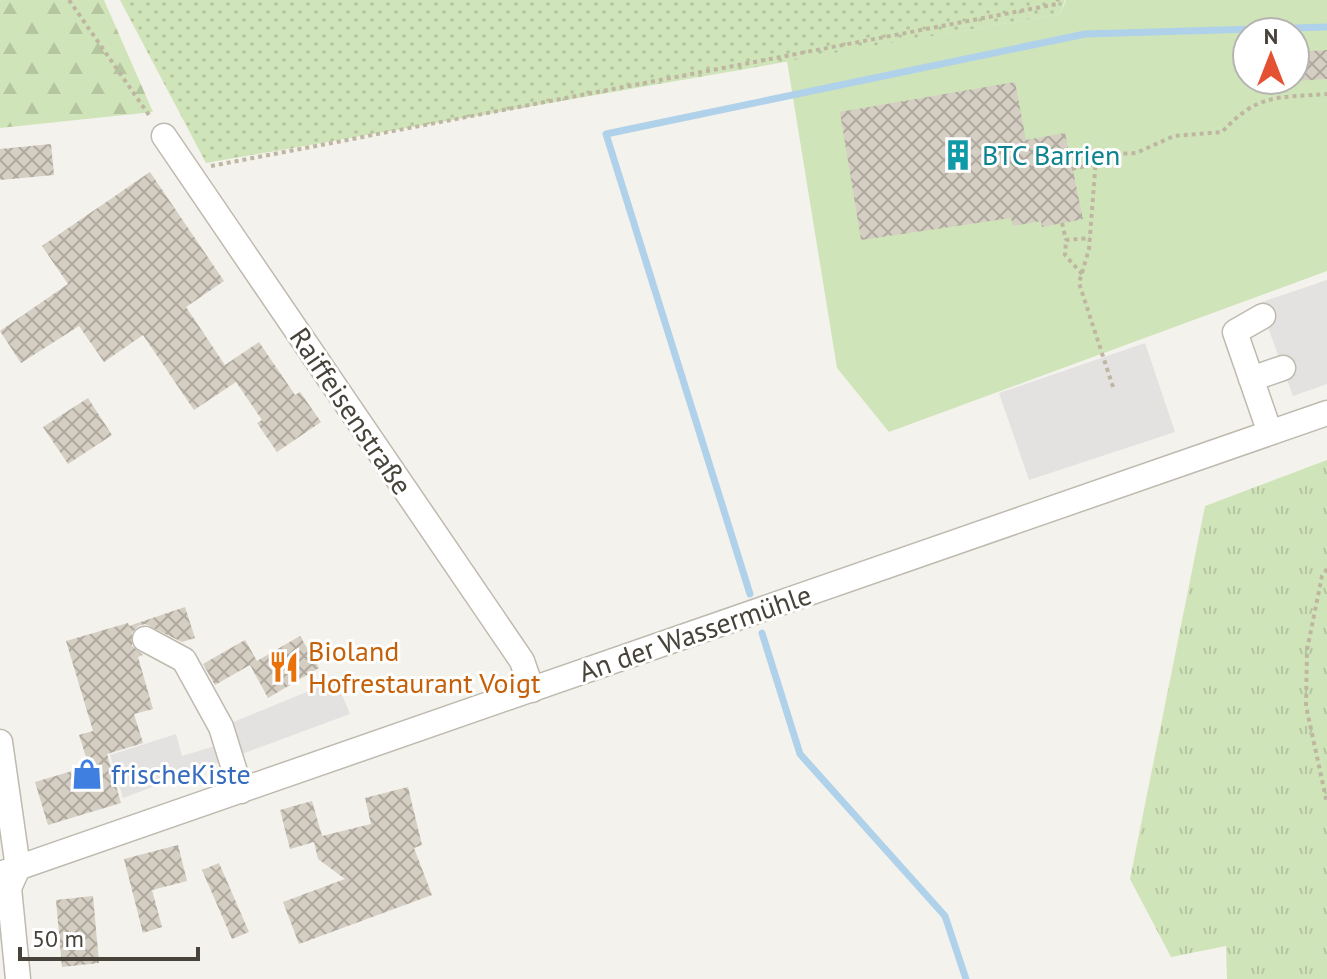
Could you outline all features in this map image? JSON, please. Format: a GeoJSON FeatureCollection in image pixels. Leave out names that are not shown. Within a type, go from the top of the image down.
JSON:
{"type":"FeatureCollection","features":[{"type":"Feature","properties":{"kind":"street","name":"Raiffeisenstraße"},"geometry":{"type":"LineString","coordinates":[[164,136],[522,661],[532,690]]}},
{"type":"Feature","properties":{"kind":"street"},"geometry":{"type":"LineString","coordinates":[[1263,316],[1235,332],[1270,433]]}},
{"type":"Feature","properties":{"kind":"street"},"geometry":{"type":"LineString","coordinates":[[1251,379],[1283,368]]}},
{"type":"Feature","properties":{"kind":"street","name":"An der Wassermühle"},"geometry":{"type":"LineString","coordinates":[[9,871],[1327,413]]}},
{"type":"Feature","properties":{"kind":"street"},"geometry":{"type":"LineString","coordinates":[[145,639],[184,660],[221,727],[241,791]]}},
{"type":"Feature","properties":{"kind":"street"},"geometry":{"type":"LineString","coordinates":[[0,742],[18,979]]}},
{"type":"Feature","properties":{"kind":"path"},"geometry":{"type":"LineString","coordinates":[[69,0],[164,136]]}},
{"type":"Feature","properties":{"kind":"path"},"geometry":{"type":"LineString","coordinates":[[188,170],[1057,4],[1058,0]]}},
{"type":"Feature","properties":{"kind":"path"},"geometry":{"type":"LineString","coordinates":[[1113,387],[1079,283],[1090,238],[1096,158],[1136,153],[1174,136],[1222,132],[1239,114],[1265,98],[1327,94]]}},
{"type":"Feature","properties":{"kind":"path"},"geometry":{"type":"LineString","coordinates":[[1072,169],[1095,164]]}},
{"type":"Feature","properties":{"kind":"path"},"geometry":{"type":"LineString","coordinates":[[1062,223],[1065,255],[1082,274]]}},
{"type":"Feature","properties":{"kind":"path"},"geometry":{"type":"LineString","coordinates":[[1066,240],[1090,238]]}},
{"type":"Feature","properties":{"kind":"path"},"geometry":{"type":"LineString","coordinates":[[1327,569],[1322,576],[1307,650],[1306,706],[1327,803]]}},
{"type":"Feature","properties":{"kind":"green space"},"geometry":{"type":"Polygon","coordinates":[[[0,0],[104,0],[153,112],[0,128],[0,0]]]}},
{"type":"Feature","properties":{"kind":"green space"},"geometry":{"type":"Polygon","coordinates":[[[120,0],[1065,0],[1060,14],[206,163],[120,0]]]}},
{"type":"Feature","properties":{"kind":"green space"},"geometry":{"type":"Polygon","coordinates":[[[1066,0],[1327,0],[1327,271],[889,432],[837,368],[787,61],[1060,14],[1066,0]]]}},
{"type":"Feature","properties":{"kind":"green space"},"geometry":{"type":"Polygon","coordinates":[[[1327,460],[1327,979],[1227,979],[1226,946],[1171,957],[1130,879],[1205,506],[1327,460]]]}},
{"type":"Feature","properties":{"kind":"shaded area"},"geometry":{"type":"Polygon","coordinates":[[[1327,280],[1327,384],[1293,396],[1259,303],[1327,280]]]}},
{"type":"Feature","properties":{"kind":"shaded area"},"geometry":{"type":"Polygon","coordinates":[[[1145,343],[1175,432],[1029,480],[999,393],[1145,343]]]}},
{"type":"Feature","properties":{"kind":"shaded area"},"geometry":{"type":"Polygon","coordinates":[[[336,680],[350,714],[123,798],[110,755],[176,734],[182,756],[225,743],[221,727],[336,680]]]}},
{"type":"Feature","properties":{"kind":"building"},"geometry":{"type":"Polygon","coordinates":[[[1327,50],[1327,79],[1311,80],[1311,51],[1327,50]]]}},
{"type":"Feature","properties":{"kind":"building","name":"BTC Barrien"},"geometry":{"type":"Polygon","coordinates":[[[1015,82],[1026,140],[1065,133],[1083,219],[1042,227],[1041,221],[1013,226],[1011,218],[861,240],[840,112],[1015,82]]]}},
{"type":"Feature","properties":{"kind":"building"},"geometry":{"type":"Polygon","coordinates":[[[51,144],[54,175],[0,180],[0,149],[51,144]]]}},
{"type":"Feature","properties":{"kind":"building"},"geometry":{"type":"Polygon","coordinates":[[[150,172],[224,281],[186,307],[225,365],[259,342],[295,395],[300,392],[321,422],[277,452],[257,423],[262,420],[236,382],[194,410],[143,335],[104,362],[79,326],[21,363],[0,331],[68,284],[42,246],[150,172]]]}},
{"type":"Feature","properties":{"kind":"building"},"geometry":{"type":"Polygon","coordinates":[[[88,398],[112,435],[68,464],[43,427],[88,398]]]}},
{"type":"Feature","properties":{"kind":"building"},"geometry":{"type":"Polygon","coordinates":[[[185,607],[195,638],[182,642],[145,624],[132,633],[132,646],[143,655],[138,657],[153,709],[134,714],[143,743],[107,754],[121,803],[48,825],[35,782],[89,766],[79,735],[93,731],[66,641],[128,623],[129,626],[185,607]]]}},
{"type":"Feature","properties":{"kind":"building","name":"Bioland Hofrestaurant Voigt"},"geometry":{"type":"Polygon","coordinates":[[[300,636],[319,668],[268,698],[250,665],[300,636]]]}},
{"type":"Feature","properties":{"kind":"building"},"geometry":{"type":"Polygon","coordinates":[[[245,640],[257,661],[215,685],[203,664],[245,640]]]}},
{"type":"Feature","properties":{"kind":"building"},"geometry":{"type":"Polygon","coordinates":[[[408,787],[422,845],[414,848],[432,895],[299,944],[283,902],[345,879],[318,859],[314,842],[290,849],[280,810],[312,801],[322,836],[371,824],[365,798],[408,787]]]}},
{"type":"Feature","properties":{"kind":"building"},"geometry":{"type":"Polygon","coordinates":[[[178,845],[187,881],[152,890],[162,927],[143,933],[124,859],[178,845]]]}},
{"type":"Feature","properties":{"kind":"building"},"geometry":{"type":"Polygon","coordinates":[[[219,863],[249,932],[232,939],[202,870],[219,863]]]}},
{"type":"Feature","properties":{"kind":"building"},"geometry":{"type":"Polygon","coordinates":[[[93,896],[99,963],[62,967],[56,900],[93,896]]]}},
{"type":"Feature","properties":{"kind":"waterway"},"geometry":{"type":"LineString","coordinates":[[750,594],[606,134],[1085,34],[1327,27]]}},
{"type":"Feature","properties":{"kind":"waterway"},"geometry":{"type":"LineString","coordinates":[[762,633],[800,754],[945,916],[966,979]]}},
{"type":"Feature","properties":{"kind":"place","name":"BTC Barrien"},"geometry":{"type":"Point","coordinates":[958,155]}},
{"type":"Feature","properties":{"kind":"place","name":"Bioland Hofrestaurant Voigt"},"geometry":{"type":"Point","coordinates":[284,667]}},
{"type":"Feature","properties":{"kind":"place","name":"frischeKiste"},"geometry":{"type":"Point","coordinates":[87,774]}}]}
